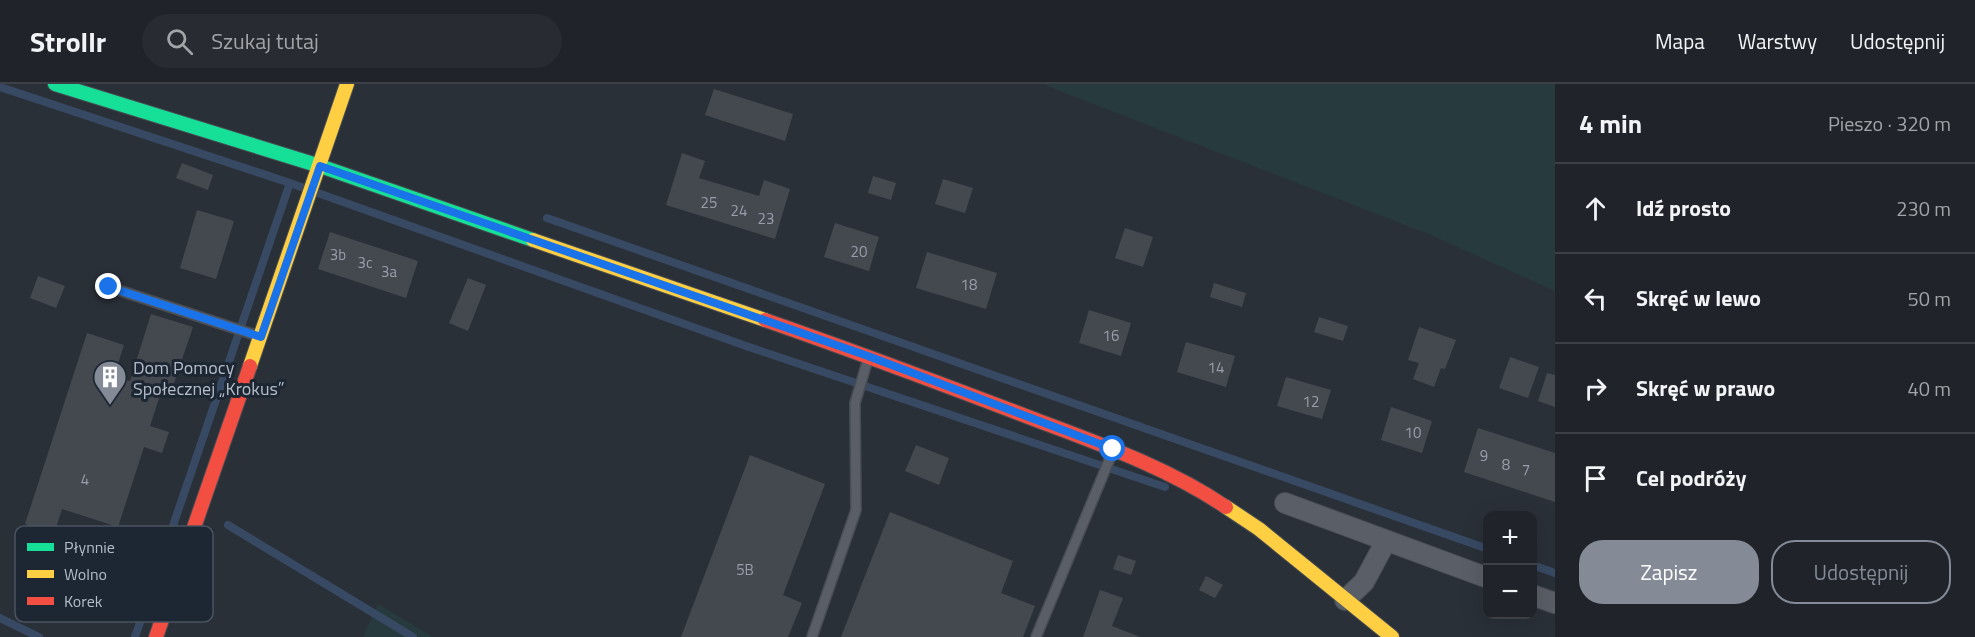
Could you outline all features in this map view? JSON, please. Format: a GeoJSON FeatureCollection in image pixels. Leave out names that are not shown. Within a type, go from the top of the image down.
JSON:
{"type":"FeatureCollection","features":[{"type":"Feature","properties":{"kind":"street"},"geometry":{"type":"LineString","coordinates":[[55,84],[320,166],[868,356],[1113,449],[1203,491],[1259,529],[1392,637]]}},
{"type":"Feature","properties":{"kind":"street"},"geometry":{"type":"LineString","coordinates":[[195,526],[347,84]]}},
{"type":"Feature","properties":{"kind":"street"},"geometry":{"type":"LineString","coordinates":[[1285,503],[1483,576]]}},
{"type":"Feature","properties":{"kind":"street"},"geometry":{"type":"LineString","coordinates":[[1345,600],[1364,582],[1386,540]]}},
{"type":"Feature","properties":{"kind":"street"},"geometry":{"type":"LineString","coordinates":[[1537,596],[1555,603]]}},
{"type":"Feature","properties":{"kind":"street"},"geometry":{"type":"LineString","coordinates":[[156,637],[161,622]]}},
{"type":"Feature","properties":{"kind":"lane"},"geometry":{"type":"LineString","coordinates":[[109,287],[261,337]]}},
{"type":"Feature","properties":{"kind":"lane"},"geometry":{"type":"LineString","coordinates":[[812,637],[856,510],[855,402],[868,356]]}},
{"type":"Feature","properties":{"kind":"lane"},"geometry":{"type":"LineString","coordinates":[[1036,637],[1113,449]]}},
{"type":"Feature","properties":{"kind":"green space"},"geometry":{"type":"Polygon","coordinates":[[[1042,84],[1555,84],[1555,291],[1431,235],[1042,84]]]}},
{"type":"Feature","properties":{"kind":"green space"},"geometry":{"type":"Polygon","coordinates":[[[378,604],[433,637],[363,637],[378,604]]]}},
{"type":"Feature","properties":{"kind":"building"},"geometry":{"type":"Polygon","coordinates":[[[714,89],[793,114],[785,141],[705,115],[714,89]]]}},
{"type":"Feature","properties":{"kind":"building"},"geometry":{"type":"Polygon","coordinates":[[[682,153],[705,161],[699,178],[759,196],[764,180],[790,189],[775,239],[666,205],[682,153]]]}},
{"type":"Feature","properties":{"kind":"building"},"geometry":{"type":"Polygon","coordinates":[[[182,163],[213,175],[208,190],[176,178],[182,163]]]}},
{"type":"Feature","properties":{"kind":"building"},"geometry":{"type":"Polygon","coordinates":[[[873,176],[896,183],[891,200],[868,193],[873,176]]]}},
{"type":"Feature","properties":{"kind":"building"},"geometry":{"type":"Polygon","coordinates":[[[943,179],[973,188],[965,213],[935,204],[943,179]]]}},
{"type":"Feature","properties":{"kind":"building"},"geometry":{"type":"Polygon","coordinates":[[[197,210],[234,221],[216,279],[180,268],[197,210]]]}},
{"type":"Feature","properties":{"kind":"building"},"geometry":{"type":"Polygon","coordinates":[[[835,223],[879,237],[869,271],[824,257],[835,223]]]}},
{"type":"Feature","properties":{"kind":"building"},"geometry":{"type":"Polygon","coordinates":[[[1125,228],[1153,237],[1143,267],[1115,258],[1125,228]]]}},
{"type":"Feature","properties":{"kind":"building"},"geometry":{"type":"Polygon","coordinates":[[[330,232],[418,261],[406,298],[318,269],[330,232]]]}},
{"type":"Feature","properties":{"kind":"building"},"geometry":{"type":"Polygon","coordinates":[[[927,252],[997,273],[986,309],[916,288],[927,252]]]}},
{"type":"Feature","properties":{"kind":"building"},"geometry":{"type":"Polygon","coordinates":[[[38,276],[65,286],[56,308],[30,298],[38,276]]]}},
{"type":"Feature","properties":{"kind":"building"},"geometry":{"type":"Polygon","coordinates":[[[468,278],[486,285],[468,331],[449,323],[468,278]]]}},
{"type":"Feature","properties":{"kind":"building"},"geometry":{"type":"Polygon","coordinates":[[[1214,283],[1246,293],[1242,307],[1210,297],[1214,283]]]}},
{"type":"Feature","properties":{"kind":"building"},"geometry":{"type":"Polygon","coordinates":[[[1089,310],[1131,323],[1121,356],[1079,343],[1089,310]]]}},
{"type":"Feature","properties":{"kind":"building","name":"Dom Pomocy Społecznej „Krokus”"},"geometry":{"type":"Polygon","coordinates":[[[151,314],[193,327],[173,386],[164,383],[150,426],[169,432],[162,453],[144,447],[118,526],[62,509],[57,526],[25,524],[87,333],[124,345],[114,376],[130,381],[151,314]]]}},
{"type":"Feature","properties":{"kind":"building"},"geometry":{"type":"Polygon","coordinates":[[[1319,317],[1348,326],[1343,341],[1314,332],[1319,317]]]}},
{"type":"Feature","properties":{"kind":"building"},"geometry":{"type":"Polygon","coordinates":[[[1419,327],[1456,340],[1445,369],[1441,368],[1434,387],[1413,379],[1419,363],[1408,360],[1419,327]]]}},
{"type":"Feature","properties":{"kind":"building"},"geometry":{"type":"Polygon","coordinates":[[[1186,342],[1235,356],[1226,387],[1177,372],[1186,342]]]}},
{"type":"Feature","properties":{"kind":"building"},"geometry":{"type":"Polygon","coordinates":[[[1510,357],[1539,367],[1528,398],[1499,388],[1510,357]]]}},
{"type":"Feature","properties":{"kind":"building"},"geometry":{"type":"Polygon","coordinates":[[[1547,373],[1555,375],[1555,407],[1538,401],[1547,373]]]}},
{"type":"Feature","properties":{"kind":"building"},"geometry":{"type":"Polygon","coordinates":[[[1286,377],[1331,390],[1322,419],[1277,406],[1286,377]]]}},
{"type":"Feature","properties":{"kind":"building"},"geometry":{"type":"Polygon","coordinates":[[[1391,407],[1432,421],[1422,453],[1381,440],[1391,407]]]}},
{"type":"Feature","properties":{"kind":"building"},"geometry":{"type":"Polygon","coordinates":[[[1478,428],[1555,453],[1555,502],[1464,472],[1478,428]]]}},
{"type":"Feature","properties":{"kind":"building"},"geometry":{"type":"Polygon","coordinates":[[[916,445],[949,458],[939,485],[905,471],[916,445]]]}},
{"type":"Feature","properties":{"kind":"building"},"geometry":{"type":"Polygon","coordinates":[[[750,455],[825,484],[783,595],[802,603],[788,637],[681,637],[750,455]]]}},
{"type":"Feature","properties":{"kind":"building"},"geometry":{"type":"Polygon","coordinates":[[[890,512],[1013,561],[1001,593],[1035,606],[1023,637],[841,637],[890,512]]]}},
{"type":"Feature","properties":{"kind":"building"},"geometry":{"type":"Polygon","coordinates":[[[1118,555],[1136,561],[1131,575],[1113,569],[1118,555]]]}},
{"type":"Feature","properties":{"kind":"building"},"geometry":{"type":"Polygon","coordinates":[[[1206,576],[1223,585],[1215,598],[1199,590],[1206,576]]]}},
{"type":"Feature","properties":{"kind":"building"},"geometry":{"type":"Polygon","coordinates":[[[1100,590],[1123,598],[1112,626],[1140,637],[1083,637],[1100,590]]]}},
{"type":"Feature","properties":{"kind":"waterway"},"geometry":{"type":"LineString","coordinates":[[0,87],[290,183],[746,346],[1165,487]]}},
{"type":"Feature","properties":{"kind":"waterway"},"geometry":{"type":"LineString","coordinates":[[173,526],[290,183]]}},
{"type":"Feature","properties":{"kind":"waterway"},"geometry":{"type":"LineString","coordinates":[[547,218],[1483,547]]}},
{"type":"Feature","properties":{"kind":"waterway"},"geometry":{"type":"LineString","coordinates":[[228,525],[413,637]]}},
{"type":"Feature","properties":{"kind":"waterway"},"geometry":{"type":"LineString","coordinates":[[1537,567],[1555,573]]}},
{"type":"Feature","properties":{"kind":"waterway"},"geometry":{"type":"LineString","coordinates":[[0,618],[39,637]]}},
{"type":"Feature","properties":{"kind":"waterway"},"geometry":{"type":"LineString","coordinates":[[135,637],[140,622]]}},
{"type":"Feature","properties":{"kind":"traffic: fast"},"geometry":{"type":"LineString","coordinates":[[55,84],[320,166],[533,240]]}},
{"type":"Feature","properties":{"kind":"traffic: slow"},"geometry":{"type":"LineString","coordinates":[[250,366],[347,84]]}},
{"type":"Feature","properties":{"kind":"traffic: slow"},"geometry":{"type":"LineString","coordinates":[[533,240],[765,320]]}},
{"type":"Feature","properties":{"kind":"traffic: slow"},"geometry":{"type":"LineString","coordinates":[[1226,507],[1259,529],[1392,637]]}},
{"type":"Feature","properties":{"kind":"traffic: jam"},"geometry":{"type":"LineString","coordinates":[[765,320],[1106,447],[1156,468],[1226,507]]}},
{"type":"Feature","properties":{"kind":"traffic: jam"},"geometry":{"type":"LineString","coordinates":[[195,526],[250,366]]}},
{"type":"Feature","properties":{"kind":"traffic: jam"},"geometry":{"type":"LineString","coordinates":[[156,637],[161,622]]}},
{"type":"Feature","properties":{"kind":"place","name":"Dom Pomocy Społecznej „Krokus”"},"geometry":{"type":"Point","coordinates":[110,406]}},
{"type":"Feature","properties":{"kind":"route"},"geometry":{"type":"LineString","coordinates":[[109,287],[261,337],[320,166],[868,356],[1113,449]]}}]}
